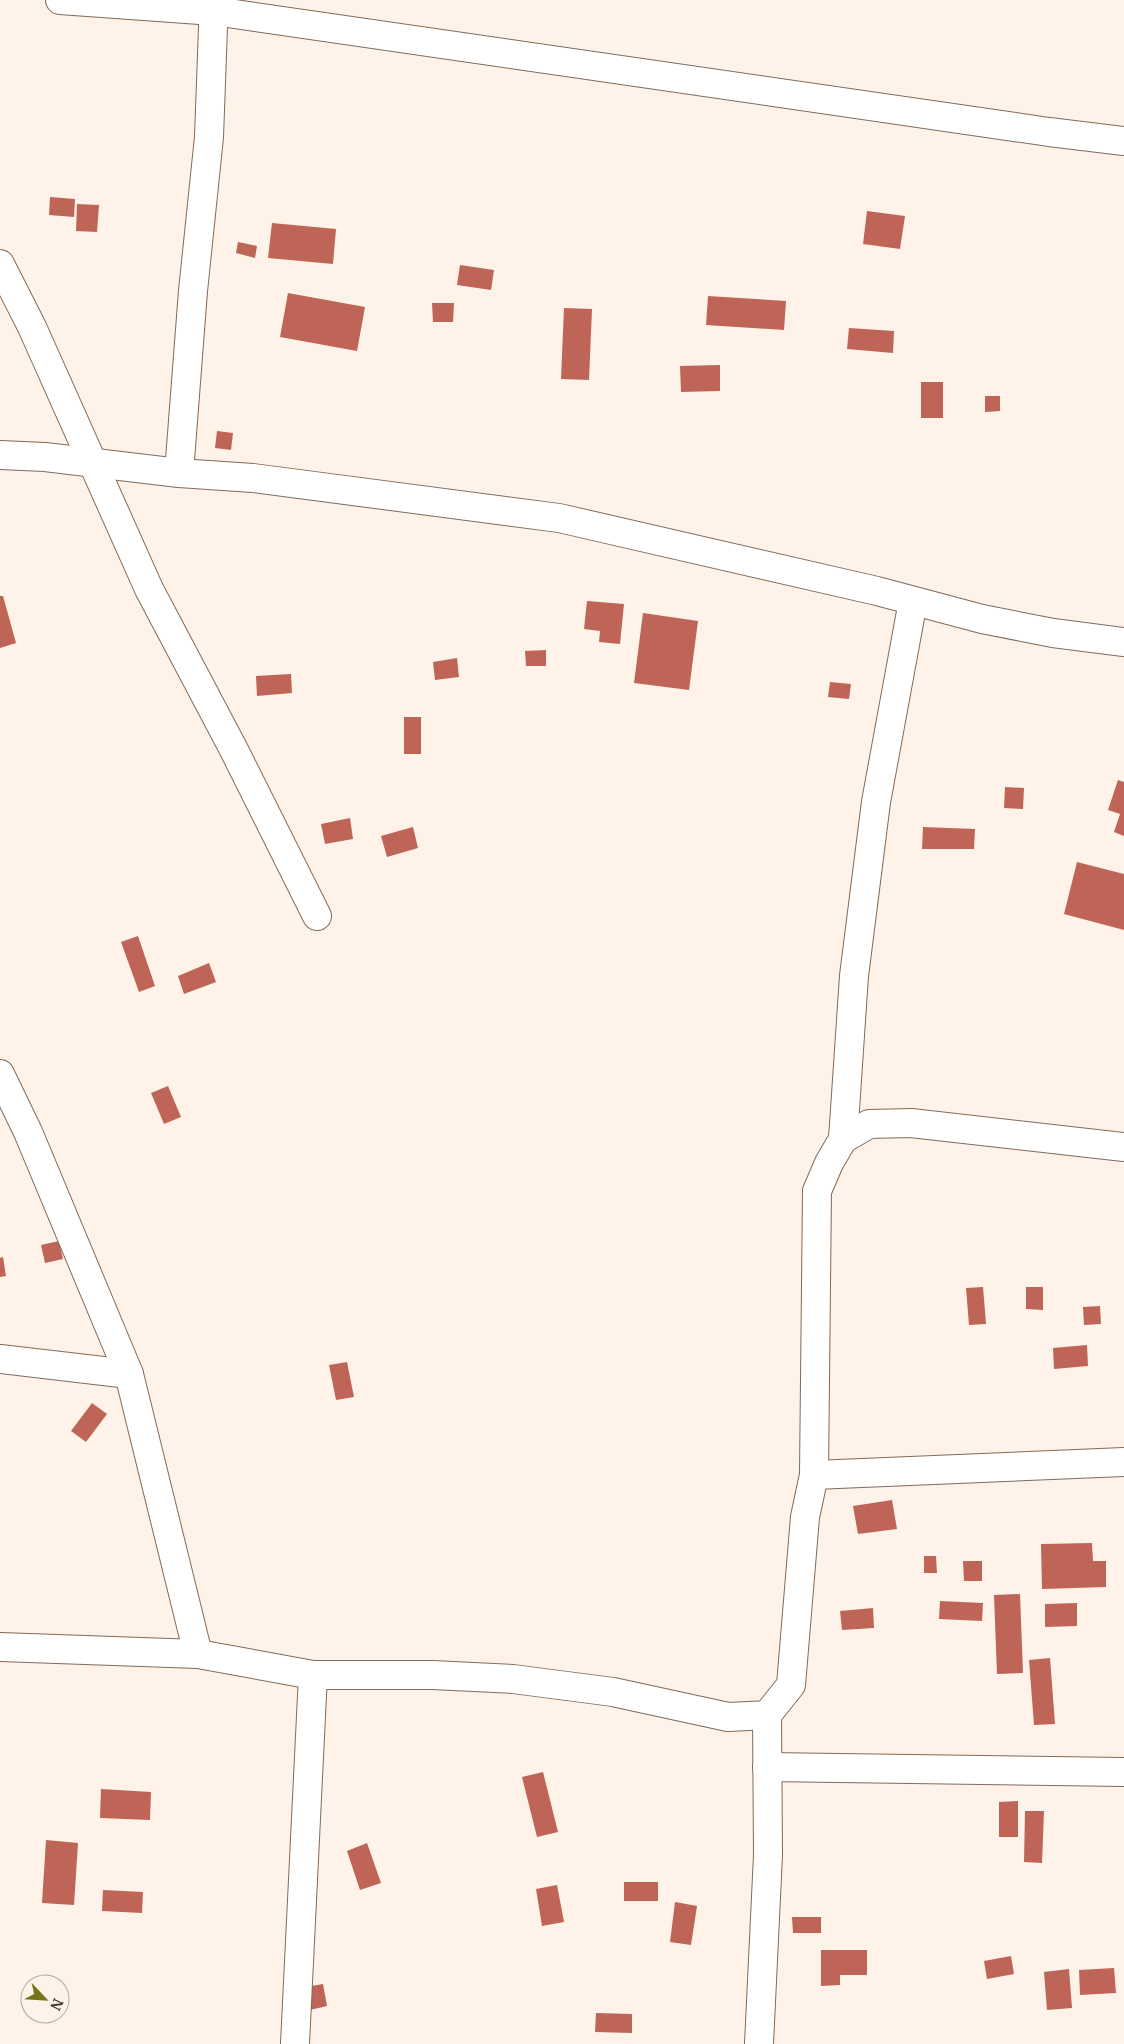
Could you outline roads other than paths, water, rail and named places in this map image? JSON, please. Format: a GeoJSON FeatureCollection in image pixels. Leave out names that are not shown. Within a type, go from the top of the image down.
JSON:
{"type":"FeatureCollection","features":[{"type":"Feature","properties":{"kind":"street"},"geometry":{"type":"LineString","coordinates":[[60,0],[214,5],[1020,128],[1124,141]]}},
{"type":"Feature","properties":{"kind":"street"},"geometry":{"type":"LineString","coordinates":[[179,473],[193,291],[209,137],[214,5]]}},
{"type":"Feature","properties":{"kind":"street"},"geometry":{"type":"LineString","coordinates":[[0,264],[32,327],[95,463],[149,589],[234,750],[317,916]]}},
{"type":"Feature","properties":{"kind":"street"},"geometry":{"type":"LineString","coordinates":[[0,455],[45,457],[179,473],[253,478],[559,518],[982,619],[1053,633],[1124,642]]}},
{"type":"Feature","properties":{"kind":"street"},"geometry":{"type":"LineString","coordinates":[[759,2044],[768,1855],[767,1715],[791,1685],[805,1517],[814,1475],[817,1191],[829,1163],[843,1138],[854,976],[876,802],[913,601]]}},
{"type":"Feature","properties":{"kind":"street"},"geometry":{"type":"LineString","coordinates":[[0,1074],[28,1132],[129,1374],[198,1654]]}},
{"type":"Feature","properties":{"kind":"street"},"geometry":{"type":"LineString","coordinates":[[843,1138],[869,1124],[911,1123],[1124,1147]]}},
{"type":"Feature","properties":{"kind":"street"},"geometry":{"type":"LineString","coordinates":[[0,1359],[129,1374]]}},
{"type":"Feature","properties":{"kind":"street"},"geometry":{"type":"LineString","coordinates":[[814,1475],[1124,1462]]}},
{"type":"Feature","properties":{"kind":"street"},"geometry":{"type":"LineString","coordinates":[[0,1647],[198,1654],[313,1675],[432,1675],[513,1679],[613,1692],[728,1717],[767,1715]]}},
{"type":"Feature","properties":{"kind":"street"},"geometry":{"type":"LineString","coordinates":[[296,2044],[313,1675]]}},
{"type":"Feature","properties":{"kind":"street"},"geometry":{"type":"LineString","coordinates":[[767,1767],[1124,1772]]}}]}
